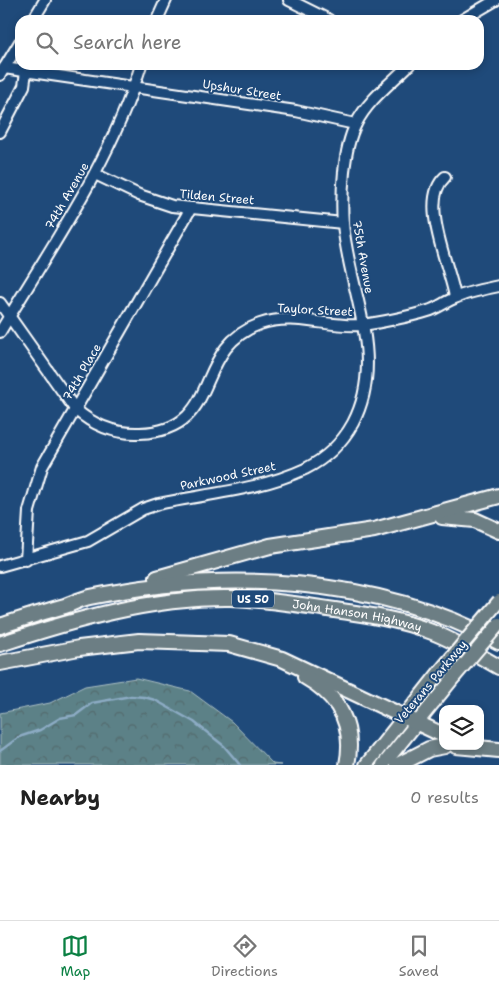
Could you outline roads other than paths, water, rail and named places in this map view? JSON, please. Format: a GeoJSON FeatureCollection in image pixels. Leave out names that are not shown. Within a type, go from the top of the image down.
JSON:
{"type":"FeatureCollection","features":[{"type":"Feature","properties":{"kind":"highway"},"geometry":{"type":"LineString","coordinates":[[87,597],[270,546],[374,530],[499,496]]}},
{"type":"Feature","properties":{"kind":"highway"},"geometry":{"type":"LineString","coordinates":[[422,518],[469,519],[487,524],[499,531]]}},
{"type":"Feature","properties":{"kind":"highway","name":"John Hanson Highway"},"geometry":{"type":"LineString","coordinates":[[0,626],[87,597],[182,582],[263,582],[304,585],[373,597],[455,621],[499,642]]}},
{"type":"Feature","properties":{"kind":"highway","name":"John Hanson Highway"},"geometry":{"type":"LineString","coordinates":[[0,644],[94,617],[137,608],[203,599],[265,600],[354,612],[409,624],[449,639],[499,667]]}},
{"type":"Feature","properties":{"kind":"highway"},"geometry":{"type":"LineString","coordinates":[[0,663],[71,650],[139,641],[229,644],[282,659],[439,733]]}},
{"type":"Feature","properties":{"kind":"highway"},"geometry":{"type":"LineString","coordinates":[[198,642],[253,654],[285,665],[330,694],[338,705],[347,732],[348,760]]}},
{"type":"Feature","properties":{"kind":"highway"},"geometry":{"type":"LineString","coordinates":[[398,765],[429,748],[439,747]]}},
{"type":"Feature","properties":{"kind":"main road","name":"Veterans Parkway"},"geometry":{"type":"LineString","coordinates":[[366,765],[404,715],[499,601]]}},
{"type":"Feature","properties":{"kind":"main road","name":"Veterans Parkway"},"geometry":{"type":"LineString","coordinates":[[383,765],[499,624]]}},
{"type":"Feature","properties":{"kind":"street"},"geometry":{"type":"LineString","coordinates":[[36,15],[45,0]]}},
{"type":"Feature","properties":{"kind":"street"},"geometry":{"type":"LineString","coordinates":[[160,15],[166,0]]}},
{"type":"Feature","properties":{"kind":"street"},"geometry":{"type":"LineString","coordinates":[[289,0],[319,15]]}},
{"type":"Feature","properties":{"kind":"street"},"geometry":{"type":"LineString","coordinates":[[473,0],[480,9]]}},
{"type":"Feature","properties":{"kind":"street"},"geometry":{"type":"LineString","coordinates":[[470,15],[496,0]]}},
{"type":"Feature","properties":{"kind":"street"},"geometry":{"type":"LineString","coordinates":[[2,72],[15,50]]}},
{"type":"Feature","properties":{"kind":"street","name":"Upshur Street"},"geometry":{"type":"LineString","coordinates":[[2,72],[19,70]]}},
{"type":"Feature","properties":{"kind":"street"},"geometry":{"type":"LineString","coordinates":[[0,132],[18,101],[27,70]]}},
{"type":"Feature","properties":{"kind":"street","name":"Upshur Street"},"geometry":{"type":"LineString","coordinates":[[33,70],[296,111],[355,124]]}},
{"type":"Feature","properties":{"kind":"street","name":"74th Avenue"},"geometry":{"type":"LineString","coordinates":[[0,332],[95,174],[118,128],[139,70]]}},
{"type":"Feature","properties":{"kind":"street","name":"75th Avenue"},"geometry":{"type":"LineString","coordinates":[[364,325],[343,224],[346,158],[355,124],[397,70]]}},
{"type":"Feature","properties":{"kind":"street","name":"Tilden Street"},"geometry":{"type":"LineString","coordinates":[[95,174],[158,202],[191,208],[343,224]]}},
{"type":"Feature","properties":{"kind":"street"},"geometry":{"type":"LineString","coordinates":[[445,177],[439,182],[434,194],[434,212],[455,298]]}},
{"type":"Feature","properties":{"kind":"street","name":"74th Place"},"geometry":{"type":"LineString","coordinates":[[26,560],[29,511],[42,467],[191,208]]}},
{"type":"Feature","properties":{"kind":"street","name":"Taylor Street"},"geometry":{"type":"LineString","coordinates":[[0,303],[75,409],[89,421],[102,428],[120,432],[164,431],[182,423],[189,416],[197,405],[219,357],[236,338],[246,331],[274,320],[288,319],[364,325],[429,311],[455,298],[499,286]]}},
{"type":"Feature","properties":{"kind":"street","name":"Parkwood Street"},"geometry":{"type":"LineString","coordinates":[[0,566],[88,541],[143,509],[158,504],[286,477],[321,460],[343,439],[362,402],[368,362],[364,325]]}},
{"type":"Feature","properties":{"kind":"waterway"},"geometry":{"type":"LineString","coordinates":[[0,751],[19,737],[40,730],[60,718],[76,715],[92,703],[131,696],[155,700],[194,722],[224,746],[240,765]]}}]}
